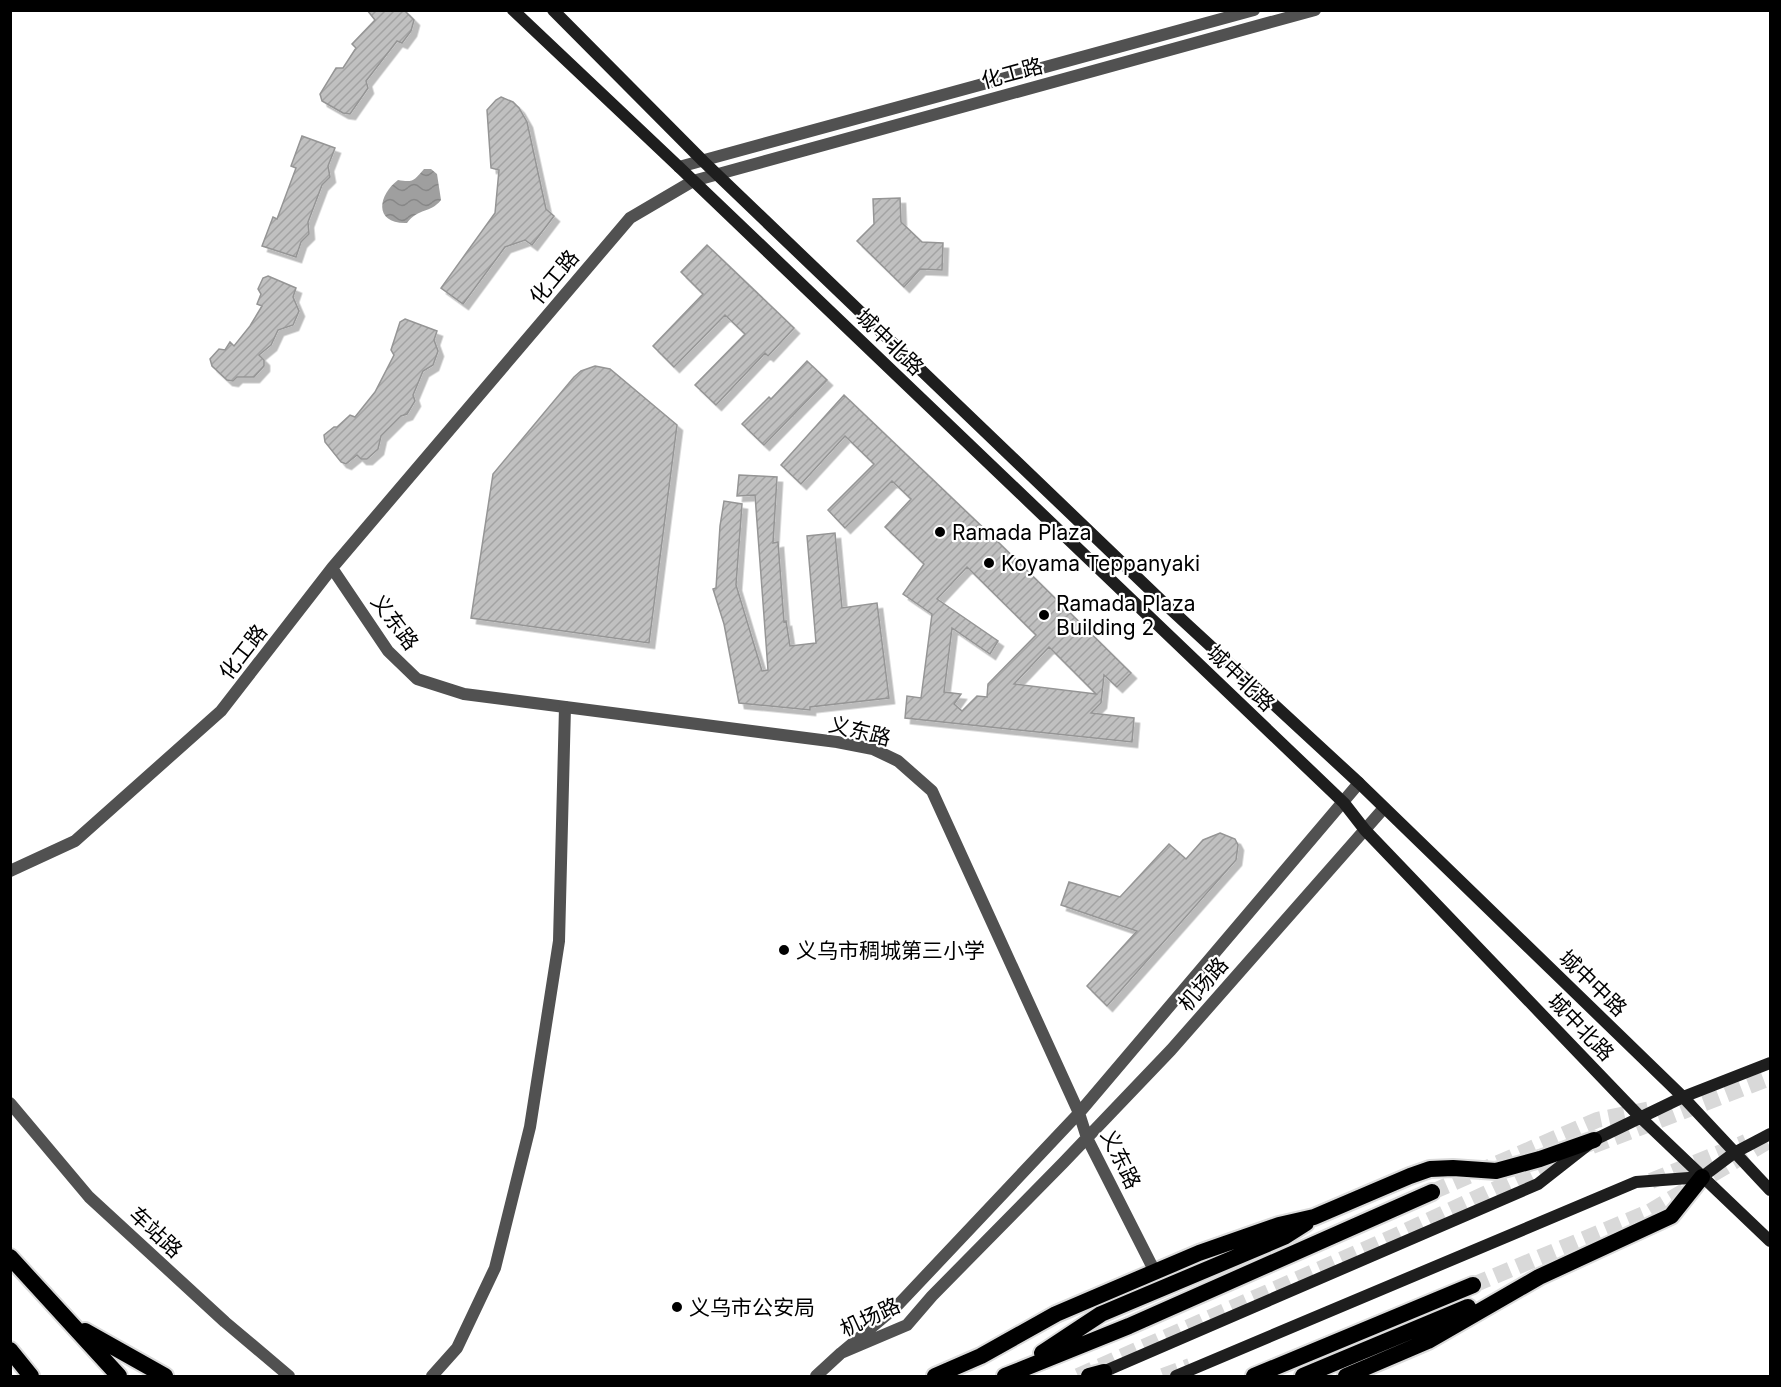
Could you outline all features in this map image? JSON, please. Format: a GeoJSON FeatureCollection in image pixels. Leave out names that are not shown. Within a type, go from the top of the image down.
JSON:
{"type":"FeatureCollection","features":[{"type":"Feature","properties":{"kind":"highway"},"geometry":{"type":"LineString","coordinates":[[935,1377],[981,1356],[1056,1314],[1155,1272],[1239,1238],[1314,1217],[1410,1176],[1430,1169],[1497,1171],[1594,1140]]}},
{"type":"Feature","properties":{"kind":"highway"},"geometry":{"type":"LineString","coordinates":[[1303,1377],[1539,1277],[1671,1215],[1702,1177]]}},
{"type":"Feature","properties":{"kind":"highway"},"geometry":{"type":"LineString","coordinates":[[1004,1377],[1140,1321],[1432,1192]]}},
{"type":"Feature","properties":{"kind":"highway"},"geometry":{"type":"LineString","coordinates":[[1004,1377],[1101,1314],[1284,1237],[1314,1217]]}},
{"type":"Feature","properties":{"kind":"highway"},"geometry":{"type":"LineString","coordinates":[[10,1257],[119,1377]]}},
{"type":"Feature","properties":{"kind":"highway"},"geometry":{"type":"LineString","coordinates":[[1346,1377],[1428,1341],[1539,1277]]}},
{"type":"Feature","properties":{"kind":"highway"},"geometry":{"type":"LineString","coordinates":[[1254,1377],[1473,1285]]}},
{"type":"Feature","properties":{"kind":"highway"},"geometry":{"type":"LineString","coordinates":[[67,1320],[165,1377]]}},
{"type":"Feature","properties":{"kind":"highway"},"geometry":{"type":"LineString","coordinates":[[10,1350],[31,1377]]}},
{"type":"Feature","properties":{"kind":"main road","name":"城中北路"},"geometry":{"type":"LineString","coordinates":[[513,10],[1344,803],[1365,830],[1640,1117],[1770,1241]]}},
{"type":"Feature","properties":{"kind":"main road","name":"城中北路"},"geometry":{"type":"LineString","coordinates":[[553,10],[717,174],[1166,605],[1384,808]]}},
{"type":"Feature","properties":{"kind":"main road","name":"城中中路"},"geometry":{"type":"LineString","coordinates":[[1384,808],[1683,1097],[1770,1190]]}},
{"type":"Feature","properties":{"kind":"main road"},"geometry":{"type":"LineString","coordinates":[[1095,1375],[1538,1184],[1594,1140],[1683,1097],[1770,1063]]}},
{"type":"Feature","properties":{"kind":"main road"},"geometry":{"type":"LineString","coordinates":[[1176,1377],[1636,1182],[1702,1177],[1734,1153],[1770,1134]]}},
{"type":"Feature","properties":{"kind":"street","name":"化工路"},"geometry":{"type":"LineString","coordinates":[[679,167],[1254,10]]}},
{"type":"Feature","properties":{"kind":"street","name":"化工路"},"geometry":{"type":"LineString","coordinates":[[10,871],[75,841],[221,711],[332,568],[630,218],[693,181],[1315,10]]}},
{"type":"Feature","properties":{"kind":"street","name":"义东路"},"geometry":{"type":"LineString","coordinates":[[332,568],[388,651],[417,679],[464,694],[837,742],[873,749],[898,761],[932,790],[1079,1113],[1087,1138],[1155,1272]]}},
{"type":"Feature","properties":{"kind":"street"},"geometry":{"type":"LineString","coordinates":[[432,1377],[457,1348],[495,1268],[530,1127],[559,941],[565,707]]}},
{"type":"Feature","properties":{"kind":"street","name":"机场路"},"geometry":{"type":"LineString","coordinates":[[841,1353],[897,1307],[1079,1113],[1359,783]]}},
{"type":"Feature","properties":{"kind":"street","name":"机场路"},"geometry":{"type":"LineString","coordinates":[[841,1353],[907,1325],[932,1296],[1171,1050],[1384,808]]}},
{"type":"Feature","properties":{"kind":"street","name":"车站路"},"geometry":{"type":"LineString","coordinates":[[10,1103],[89,1197],[225,1322],[289,1377]]}},
{"type":"Feature","properties":{"kind":"street"},"geometry":{"type":"LineString","coordinates":[[816,1377],[841,1353]]}},
{"type":"Feature","properties":{"kind":"water"},"geometry":{"type":"Polygon","coordinates":[[[424,169],[431,169],[437,174],[441,200],[433,207],[411,218],[407,223],[388,219],[382,207],[386,193],[391,186],[398,180],[413,180],[424,169]]]}},
{"type":"Feature","properties":{"kind":"building"},"geometry":{"type":"Polygon","coordinates":[[[367,10],[404,10],[414,20],[411,31],[402,43],[397,41],[366,81],[368,88],[350,114],[343,113],[322,101],[320,94],[336,68],[343,68],[356,48],[352,44],[375,20],[367,10]]]}},
{"type":"Feature","properties":{"kind":"building"},"geometry":{"type":"Polygon","coordinates":[[[501,97],[513,102],[527,122],[546,209],[554,216],[532,245],[525,240],[505,247],[463,304],[441,288],[495,213],[499,170],[491,168],[487,110],[501,97]]]}},
{"type":"Feature","properties":{"kind":"building"},"geometry":{"type":"Polygon","coordinates":[[[302,136],[335,148],[328,166],[330,177],[322,185],[308,222],[309,234],[301,242],[296,257],[262,246],[273,217],[277,219],[296,168],[291,166],[302,136]]]}},
{"type":"Feature","properties":{"kind":"building"},"geometry":{"type":"Polygon","coordinates":[[[900,198],[901,222],[922,242],[943,243],[942,270],[920,269],[904,287],[857,241],[874,224],[873,199],[900,198]]]}},
{"type":"Feature","properties":{"kind":"building"},"geometry":{"type":"Polygon","coordinates":[[[707,245],[794,328],[768,356],[765,353],[716,405],[695,385],[745,334],[725,315],[674,367],[653,346],[703,294],[681,272],[707,245]]]}},
{"type":"Feature","properties":{"kind":"building"},"geometry":{"type":"Polygon","coordinates":[[[268,276],[296,288],[293,297],[299,311],[293,325],[278,330],[271,345],[259,355],[264,360],[264,366],[254,377],[237,377],[233,381],[227,380],[212,366],[210,359],[219,349],[225,350],[230,342],[234,346],[250,326],[262,306],[257,304],[261,294],[258,289],[263,278],[268,276]]]}},
{"type":"Feature","properties":{"kind":"building"},"geometry":{"type":"Polygon","coordinates":[[[405,319],[437,331],[434,340],[438,351],[433,365],[423,371],[413,395],[415,401],[407,414],[401,416],[381,436],[378,449],[367,459],[361,459],[357,455],[346,464],[341,462],[325,442],[324,435],[350,415],[355,417],[375,392],[394,355],[391,350],[400,322],[405,319]]]}},
{"type":"Feature","properties":{"kind":"building"},"geometry":{"type":"Polygon","coordinates":[[[807,361],[827,380],[764,445],[742,424],[769,397],[771,399],[807,361]]]}},
{"type":"Feature","properties":{"kind":"building"},"geometry":{"type":"Polygon","coordinates":[[[595,366],[610,369],[677,425],[649,643],[471,618],[493,474],[574,377],[581,371],[595,366]]]}},
{"type":"Feature","properties":{"kind":"building"},"geometry":{"type":"Polygon","coordinates":[[[844,395],[1131,673],[1117,687],[1104,675],[1101,703],[1091,713],[1134,718],[1132,742],[905,718],[907,696],[921,698],[932,614],[903,594],[924,564],[885,527],[911,499],[892,481],[845,528],[828,510],[874,464],[845,436],[801,484],[781,465],[844,395]],[[967,567],[937,599],[998,641],[990,654],[952,628],[944,692],[961,694],[954,704],[962,711],[977,696],[987,697],[988,684],[1036,635],[967,567]],[[1049,647],[1014,684],[1096,694],[1049,647]]]}},
{"type":"Feature","properties":{"kind":"building"},"geometry":{"type":"Polygon","coordinates":[[[739,475],[777,477],[773,543],[778,542],[784,622],[786,621],[790,646],[816,643],[807,536],[835,533],[842,608],[877,603],[889,698],[810,707],[810,710],[739,703],[724,624],[713,589],[716,588],[724,501],[742,504],[736,585],[762,671],[768,670],[755,495],[737,496],[739,475]]]}},
{"type":"Feature","properties":{"kind":"building"},"geometry":{"type":"Polygon","coordinates":[[[1220,833],[1235,839],[1238,845],[1236,860],[1107,1006],[1087,986],[1137,931],[1061,905],[1069,882],[1120,897],[1169,844],[1186,859],[1203,840],[1220,833]]]}},
{"type":"Feature","properties":{"kind":"tunnel"},"geometry":{"type":"LineString","coordinates":[[1592,1146],[1770,1078]]}},
{"type":"Feature","properties":{"kind":"tunnel"},"geometry":{"type":"LineString","coordinates":[[1432,1192],[1597,1120],[1651,1109]]}},
{"type":"Feature","properties":{"kind":"tunnel"},"geometry":{"type":"LineString","coordinates":[[1473,1285],[1649,1212],[1770,1140]]}},
{"type":"Feature","properties":{"kind":"tunnel"},"geometry":{"type":"LineString","coordinates":[[1651,1181],[1746,1142]]}},
{"type":"Feature","properties":{"kind":"tunnel"},"geometry":{"type":"LineString","coordinates":[[1078,1376],[1395,1236],[1562,1158]]}},
{"type":"Feature","properties":{"kind":"tunnel"},"geometry":{"type":"LineString","coordinates":[[1163,1376],[1190,1366]]}},
{"type":"Feature","properties":{"kind":"place","name":"Ramada Plaza"},"geometry":{"type":"Point","coordinates":[940,532]}},
{"type":"Feature","properties":{"kind":"place","name":"Koyama Teppanyaki"},"geometry":{"type":"Point","coordinates":[989,563]}},
{"type":"Feature","properties":{"kind":"place","name":"Ramada Plaza Building 2"},"geometry":{"type":"Point","coordinates":[1044,615]}},
{"type":"Feature","properties":{"kind":"place","name":"义乌市稠城第三小学"},"geometry":{"type":"Point","coordinates":[784,950]}},
{"type":"Feature","properties":{"kind":"place","name":"义乌市公安局"},"geometry":{"type":"Point","coordinates":[677,1307]}}]}
